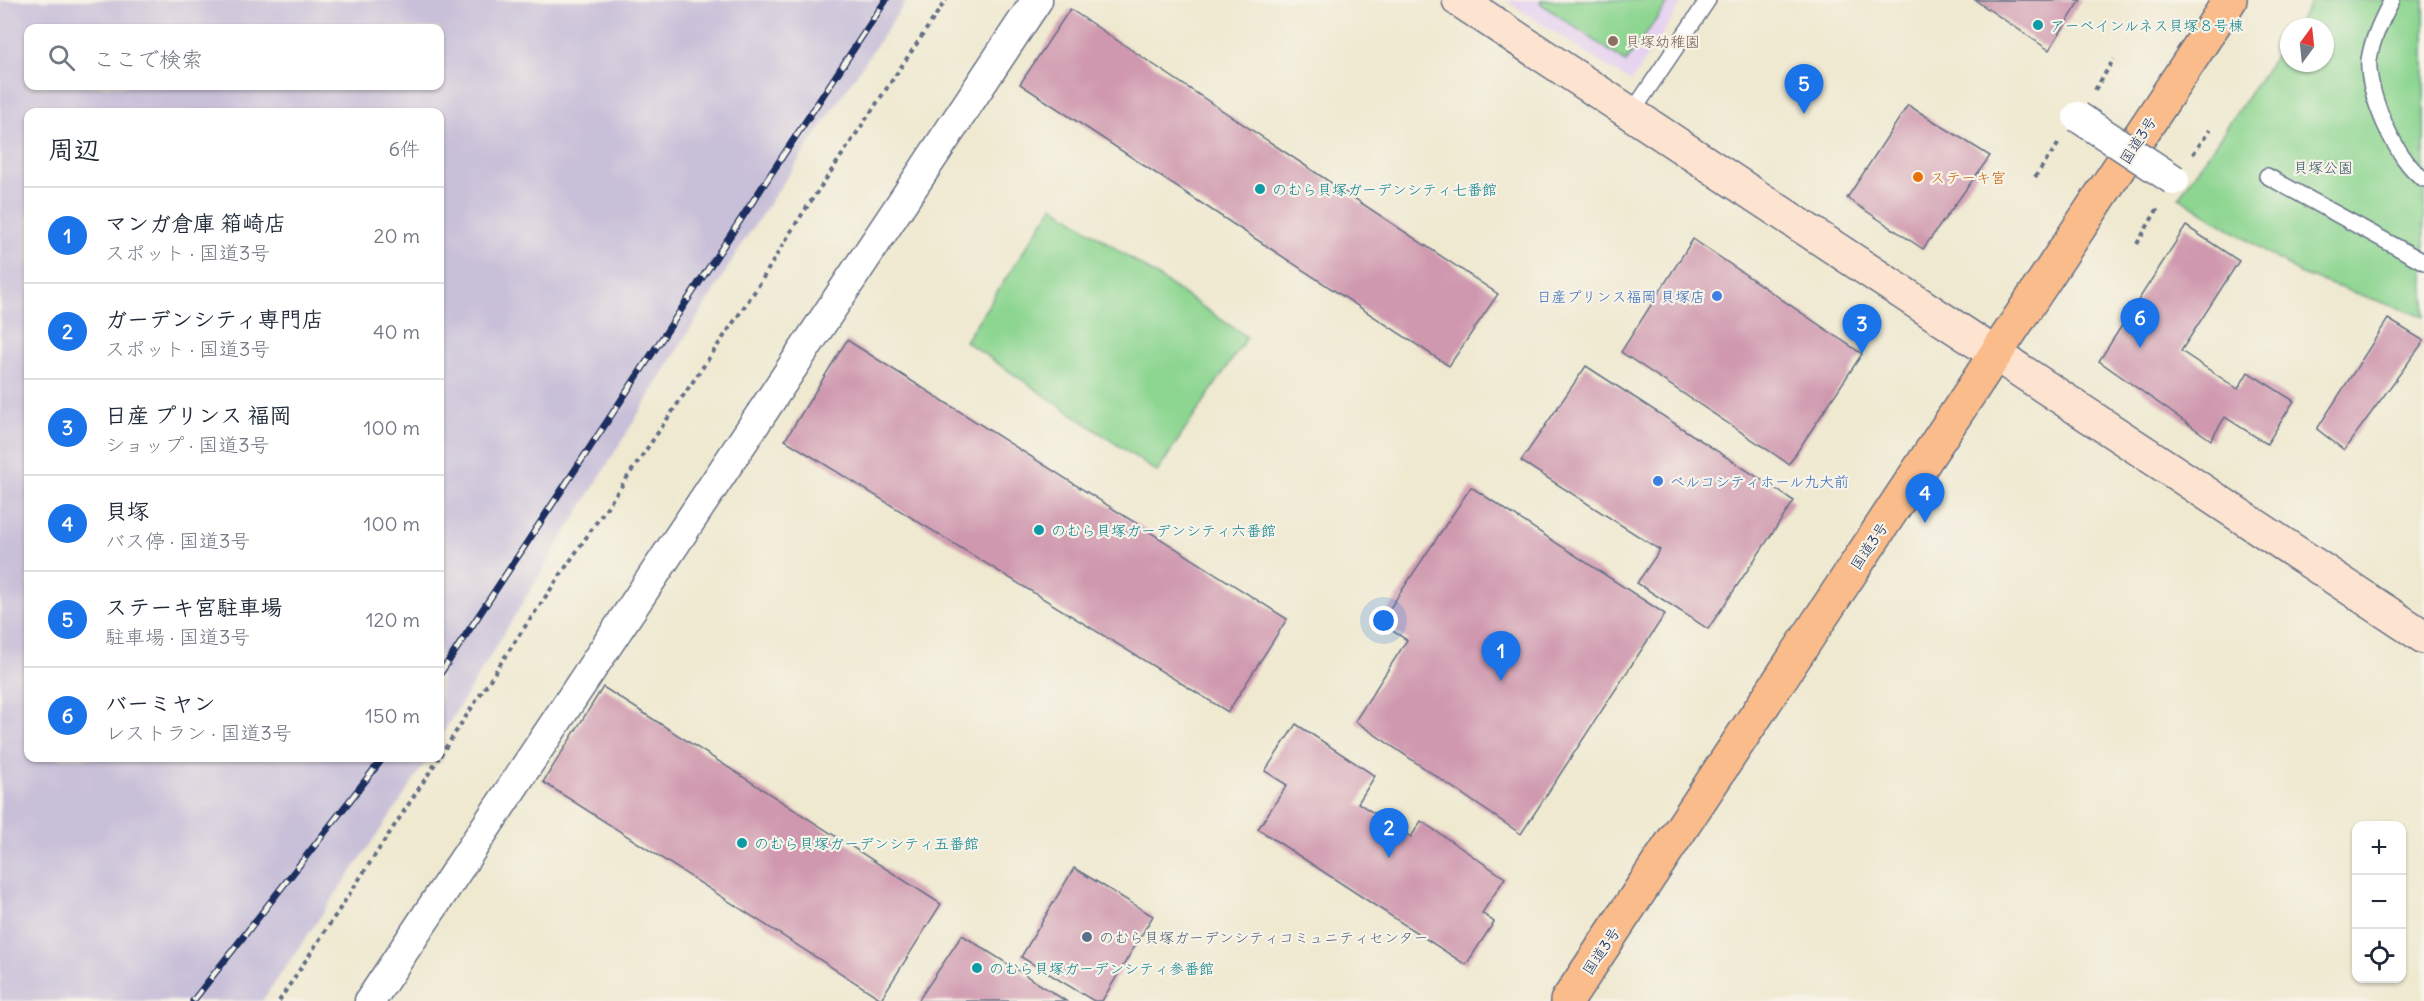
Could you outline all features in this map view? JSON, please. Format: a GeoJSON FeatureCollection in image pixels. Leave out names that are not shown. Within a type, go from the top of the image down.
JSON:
{"type":"FeatureCollection","features":[{"type":"Feature","properties":{"kind":"highway","name":"国道3号"},"geometry":{"type":"LineString","coordinates":[[1568,1001],[2230,0]]}},
{"type":"Feature","properties":{"kind":"street"},"geometry":{"type":"LineString","coordinates":[[370,1001],[1037,0]]}},
{"type":"Feature","properties":{"kind":"street"},"geometry":{"type":"LineString","coordinates":[[1459,0],[1995,356],[2424,637]]}},
{"type":"Feature","properties":{"kind":"street"},"geometry":{"type":"LineString","coordinates":[[2078,117],[2174,180]]}},
{"type":"Feature","properties":{"kind":"lane"},"geometry":{"type":"LineString","coordinates":[[1631,114],[1708,0]]}},
{"type":"Feature","properties":{"kind":"lane"},"geometry":{"type":"LineString","coordinates":[[2392,0],[2376,32],[2369,62],[2372,93],[2393,141],[2424,179]]}},
{"type":"Feature","properties":{"kind":"lane"},"geometry":{"type":"LineString","coordinates":[[2268,177],[2424,262]]}},
{"type":"Feature","properties":{"kind":"path"},"geometry":{"type":"LineString","coordinates":[[444,749],[520,634],[757,288],[793,228],[946,0]]}},
{"type":"Feature","properties":{"kind":"path"},"geometry":{"type":"LineString","coordinates":[[279,1001],[436,762]]}},
{"type":"Feature","properties":{"kind":"shaded area"},"geometry":{"type":"Polygon","coordinates":[[[0,0],[907,0],[746,238],[444,731],[444,108],[24,108],[24,762],[425,762],[262,1001],[0,1001],[0,0]]]}},
{"type":"Feature","properties":{"kind":"shaded area","name":"貝塚幼稚園"},"geometry":{"type":"Polygon","coordinates":[[[1505,0],[1684,0],[1631,82],[1505,0]]]}},
{"type":"Feature","properties":{"kind":"green space"},"geometry":{"type":"Polygon","coordinates":[[[1542,0],[1670,0],[1626,62],[1540,3],[1542,0]]]}},
{"type":"Feature","properties":{"kind":"green space","name":"貝塚公園"},"geometry":{"type":"Polygon","coordinates":[[[2313,0],[2424,0],[2424,317],[2301,274],[2179,197],[2280,49],[2280,72],[2334,72],[2334,18],[2301,18],[2313,0]]]}},
{"type":"Feature","properties":{"kind":"green space"},"geometry":{"type":"Polygon","coordinates":[[[1053,206],[1247,337],[1157,472],[965,341],[1053,206]]]}},
{"type":"Feature","properties":{"kind":"building","name":"アーベインルネス貝塚８号棟"},"geometry":{"type":"Polygon","coordinates":[[[1975,0],[2081,0],[2049,50],[1975,0]]]}},
{"type":"Feature","properties":{"kind":"building","name":"のむら貝塚ガーデンシティ七番館"},"geometry":{"type":"Polygon","coordinates":[[[1070,9],[1498,294],[1449,366],[1020,84],[1070,9]]]}},
{"type":"Feature","properties":{"kind":"building","name":"ステーキ宮"},"geometry":{"type":"Polygon","coordinates":[[[1908,105],[1990,156],[1923,249],[1847,198],[1908,105]]]}},
{"type":"Feature","properties":{"kind":"building"},"geometry":{"type":"Polygon","coordinates":[[[2186,226],[2239,261],[2181,351],[2238,389],[2248,372],[2294,401],[2267,444],[2225,417],[2211,440],[2099,361],[2186,226]]]}},
{"type":"Feature","properties":{"kind":"building","name":"日産プリンス福岡 貝塚店"},"geometry":{"type":"Polygon","coordinates":[[[1693,239],[1862,354],[1789,464],[1621,352],[1693,239]]]}},
{"type":"Feature","properties":{"kind":"building"},"geometry":{"type":"Polygon","coordinates":[[[2388,319],[2424,341],[2344,450],[2317,429],[2388,319]]]}},
{"type":"Feature","properties":{"kind":"building","name":"のむら貝塚ガーデンシティ六番館"},"geometry":{"type":"Polygon","coordinates":[[[847,340],[1287,619],[1228,712],[785,440],[847,340]]]}},
{"type":"Feature","properties":{"kind":"building","name":"ベルコシティホール九大前"},"geometry":{"type":"Polygon","coordinates":[[[1586,366],[1794,501],[1708,629],[1637,583],[1660,550],[1521,461],[1586,366]]]}},
{"type":"Feature","properties":{"kind":"building"},"geometry":{"type":"Polygon","coordinates":[[[1471,487],[1665,614],[1521,834],[1355,721],[1407,640],[1380,623],[1471,487]]]}},
{"type":"Feature","properties":{"kind":"building","name":"のむら貝塚ガーデンシティ五番館"},"geometry":{"type":"Polygon","coordinates":[[[603,687],[941,904],[881,999],[543,782],[603,687]]]}},
{"type":"Feature","properties":{"kind":"building"},"geometry":{"type":"Polygon","coordinates":[[[1296,724],[1375,776],[1358,803],[1411,837],[1421,821],[1505,878],[1482,913],[1494,922],[1466,965],[1258,829],[1287,785],[1265,771],[1296,724]]]}},
{"type":"Feature","properties":{"kind":"building","name":"のむら貝塚ガーデンシティコミュニティセンター"},"geometry":{"type":"Polygon","coordinates":[[[1074,868],[1153,916],[1102,1001],[1094,1001],[1021,957],[1074,868]]]}},
{"type":"Feature","properties":{"kind":"building","name":"のむら貝塚ガーデンシティ参番館"},"geometry":{"type":"Polygon","coordinates":[[[962,935],[1066,1001],[918,1001],[962,935]]]}},
{"type":"Feature","properties":{"kind":"railway"},"geometry":{"type":"LineString","coordinates":[[444,668],[886,0]]}},
{"type":"Feature","properties":{"kind":"railway"},"geometry":{"type":"LineString","coordinates":[[193,1001],[380,762]]}},
{"type":"Feature","properties":{"kind":"place","name":"アーベインルネス貝塚８号棟"},"geometry":{"type":"Point","coordinates":[2038,25]}},
{"type":"Feature","properties":{"kind":"place","name":"貝塚幼稚園"},"geometry":{"type":"Point","coordinates":[1613,41]}},
{"type":"Feature","properties":{"kind":"place","name":"ステーキ宮駐車場"},"geometry":{"type":"Point","coordinates":[1804,114]}},
{"type":"Feature","properties":{"kind":"place","name":"ステーキ宮"},"geometry":{"type":"Point","coordinates":[1918,177]}},
{"type":"Feature","properties":{"kind":"place","name":"のむら貝塚ガーデンシティ七番館"},"geometry":{"type":"Point","coordinates":[1260,189]}},
{"type":"Feature","properties":{"kind":"place","name":"日産プリンス福岡 貝塚店"},"geometry":{"type":"Point","coordinates":[1717,296]}},
{"type":"Feature","properties":{"kind":"place","name":"バーミヤン"},"geometry":{"type":"Point","coordinates":[2140,348]}},
{"type":"Feature","properties":{"kind":"place","name":"日産 プリンス 福岡"},"geometry":{"type":"Point","coordinates":[1862,354]}},
{"type":"Feature","properties":{"kind":"place","name":"ベルコシティホール九大前"},"geometry":{"type":"Point","coordinates":[1658,481]}},
{"type":"Feature","properties":{"kind":"place","name":"貝塚"},"geometry":{"type":"Point","coordinates":[1925,523]}},
{"type":"Feature","properties":{"kind":"place","name":"のむら貝塚ガーデンシティ六番館"},"geometry":{"type":"Point","coordinates":[1039,530]}},
{"type":"Feature","properties":{"kind":"place","name":"マンガ倉庫 箱崎店"},"geometry":{"type":"Point","coordinates":[1501,681]}},
{"type":"Feature","properties":{"kind":"place","name":"のむら貝塚ガーデンシティ五番館"},"geometry":{"type":"Point","coordinates":[742,843]}},
{"type":"Feature","properties":{"kind":"place","name":"ガーデンシティ専門店"},"geometry":{"type":"Point","coordinates":[1389,858]}},
{"type":"Feature","properties":{"kind":"place","name":"のむら貝塚ガーデンシティコミュニティセンター"},"geometry":{"type":"Point","coordinates":[1087,937]}},
{"type":"Feature","properties":{"kind":"place","name":"のむら貝塚ガーデンシティ参番館"},"geometry":{"type":"Point","coordinates":[977,968]}}]}
